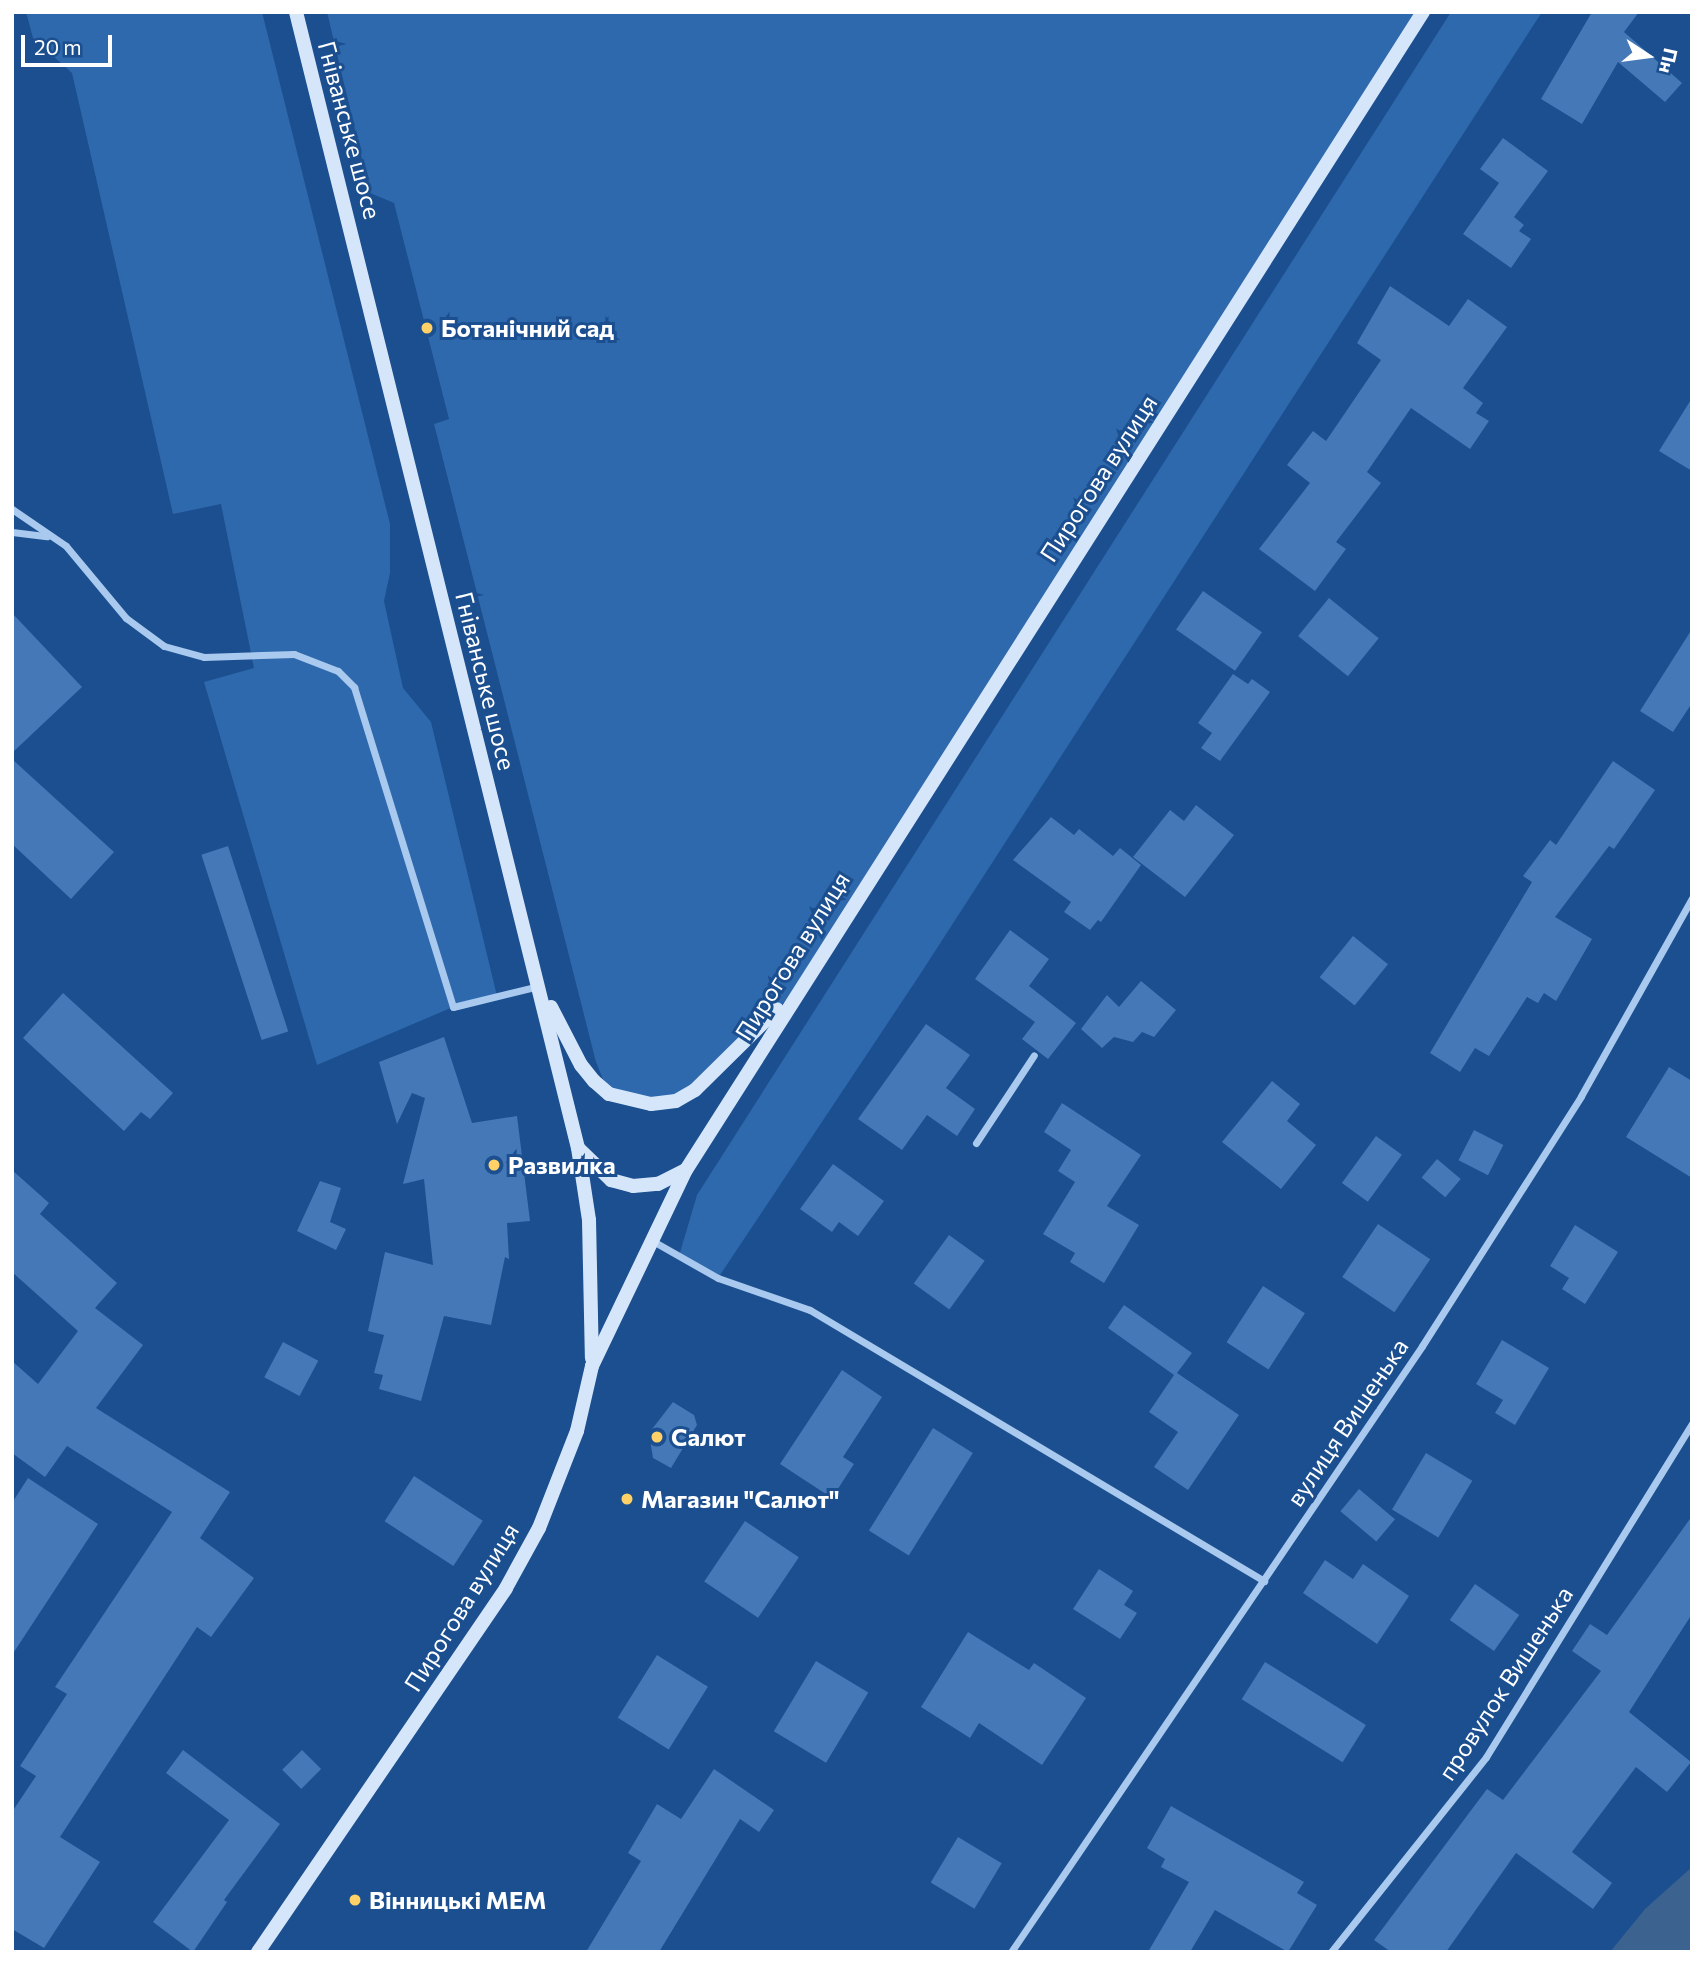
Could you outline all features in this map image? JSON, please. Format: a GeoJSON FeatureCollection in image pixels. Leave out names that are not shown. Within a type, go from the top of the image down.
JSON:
{"type":"FeatureCollection","features":[{"type":"Feature","properties":{"kind":"main road","name":"Гніванське шосе"},"geometry":{"type":"LineString","coordinates":[[296,12],[540,985],[578,1147],[590,1233],[592,1366]]}},
{"type":"Feature","properties":{"kind":"main road","name":"Пирогова вулиця"},"geometry":{"type":"LineString","coordinates":[[258,1952],[506,1588],[539,1528],[566,1461],[592,1366],[649,1239],[686,1170],[796,990],[1423,12]]}},
{"type":"Feature","properties":{"kind":"main road"},"geometry":{"type":"LineString","coordinates":[[540,985],[581,1065],[594,1081],[609,1094],[652,1104],[676,1101],[695,1090],[796,990]]}},
{"type":"Feature","properties":{"kind":"main road"},"geometry":{"type":"LineString","coordinates":[[578,1147],[611,1180],[633,1186],[658,1184],[686,1170]]}},
{"type":"Feature","properties":{"kind":"street"},"geometry":{"type":"LineString","coordinates":[[12,509],[47,537],[66,546],[126,618],[164,646],[204,657],[294,654],[338,671],[355,687],[453,1007],[540,985]]}},
{"type":"Feature","properties":{"kind":"street"},"geometry":{"type":"LineString","coordinates":[[12,532],[47,537]]}},
{"type":"Feature","properties":{"kind":"street","name":"вулиця Вишенька"},"geometry":{"type":"LineString","coordinates":[[1011,1952],[1422,1346],[1581,1096],[1692,898]]}},
{"type":"Feature","properties":{"kind":"street"},"geometry":{"type":"LineString","coordinates":[[976,1143],[1034,1055]]}},
{"type":"Feature","properties":{"kind":"street"},"geometry":{"type":"LineString","coordinates":[[649,1239],[718,1278],[810,1310],[1264,1581]]}},
{"type":"Feature","properties":{"kind":"street","name":"провулок Вишенька"},"geometry":{"type":"LineString","coordinates":[[1331,1952],[1486,1757],[1692,1423]]}},
{"type":"Feature","properties":{"kind":"shaded area"},"geometry":{"type":"Polygon","coordinates":[[[26,12],[262,12],[390,524],[390,573],[384,601],[403,688],[431,722],[497,996],[453,1007],[317,1065],[204,682],[254,668],[221,504],[173,514],[72,73],[33,38],[26,12]]]}},
{"type":"Feature","properties":{"kind":"shaded area"},"geometry":{"type":"Polygon","coordinates":[[[327,12],[1424,12],[796,990],[717,1070],[676,1101],[609,1094],[596,1062],[434,424],[449,419],[394,203],[370,193],[327,12]]]}},
{"type":"Feature","properties":{"kind":"shaded area"},"geometry":{"type":"Polygon","coordinates":[[[1451,12],[1542,12],[919,976],[718,1278],[679,1256],[697,1195],[1451,12]]]}},
{"type":"Feature","properties":{"kind":"shaded area"},"geometry":{"type":"Polygon","coordinates":[[[1692,1867],[1692,1952],[1610,1952],[1645,1909],[1692,1867]]]}},
{"type":"Feature","properties":{"kind":"building"},"geometry":{"type":"Polygon","coordinates":[[[1592,12],[1639,12],[1624,32],[1682,83],[1665,102],[1618,62],[1582,124],[1541,99],[1592,12]]]}},
{"type":"Feature","properties":{"kind":"building"},"geometry":{"type":"Polygon","coordinates":[[[1503,138],[1548,171],[1514,217],[1524,225],[1519,231],[1531,239],[1511,268],[1463,234],[1499,183],[1480,169],[1503,138]]]}},
{"type":"Feature","properties":{"kind":"building"},"geometry":{"type":"Polygon","coordinates":[[[1390,286],[1449,326],[1468,299],[1507,327],[1463,388],[1483,403],[1476,413],[1489,421],[1470,449],[1411,408],[1367,472],[1381,483],[1336,542],[1346,549],[1315,591],[1259,549],[1310,483],[1287,465],[1313,431],[1326,441],[1381,360],[1357,343],[1390,286]]]}},
{"type":"Feature","properties":{"kind":"building"},"geometry":{"type":"Polygon","coordinates":[[[1692,398],[1692,471],[1659,451],[1692,398]]]}},
{"type":"Feature","properties":{"kind":"building"},"geometry":{"type":"Polygon","coordinates":[[[1203,591],[1262,632],[1235,671],[1176,630],[1203,591]]]}},
{"type":"Feature","properties":{"kind":"building"},"geometry":{"type":"Polygon","coordinates":[[[1329,598],[1379,638],[1348,676],[1298,636],[1329,598]]]}},
{"type":"Feature","properties":{"kind":"building"},"geometry":{"type":"Polygon","coordinates":[[[12,613],[82,687],[12,753],[12,613]]]}},
{"type":"Feature","properties":{"kind":"building"},"geometry":{"type":"Polygon","coordinates":[[[1692,629],[1692,703],[1673,732],[1640,711],[1692,629]]]}},
{"type":"Feature","properties":{"kind":"building"},"geometry":{"type":"Polygon","coordinates":[[[1233,674],[1248,684],[1252,679],[1270,692],[1220,761],[1201,748],[1212,733],[1198,723],[1233,674]]]}},
{"type":"Feature","properties":{"kind":"building"},"geometry":{"type":"Polygon","coordinates":[[[12,759],[114,852],[71,899],[12,844],[12,759]]]}},
{"type":"Feature","properties":{"kind":"building"},"geometry":{"type":"Polygon","coordinates":[[[1613,761],[1655,790],[1614,849],[1609,846],[1555,917],[1592,939],[1556,1001],[1544,993],[1538,1003],[1527,997],[1489,1056],[1475,1048],[1460,1072],[1430,1053],[1532,882],[1523,876],[1550,840],[1556,845],[1613,761]]]}},
{"type":"Feature","properties":{"kind":"building"},"geometry":{"type":"Polygon","coordinates":[[[1196,805],[1234,835],[1185,897],[1133,857],[1170,810],[1184,821],[1196,805]]]}},
{"type":"Feature","properties":{"kind":"building"},"geometry":{"type":"Polygon","coordinates":[[[1051,817],[1074,835],[1079,829],[1113,856],[1120,848],[1141,865],[1101,922],[1098,920],[1090,930],[1064,912],[1071,902],[1013,860],[1051,817]]]}},
{"type":"Feature","properties":{"kind":"building"},"geometry":{"type":"Polygon","coordinates":[[[228,846],[288,1031],[262,1040],[201,855],[228,846]]]}},
{"type":"Feature","properties":{"kind":"building"},"geometry":{"type":"Polygon","coordinates":[[[1010,930],[1049,959],[1029,986],[1076,1023],[1048,1059],[1022,1039],[1035,1022],[975,979],[1010,930]]]}},
{"type":"Feature","properties":{"kind":"building"},"geometry":{"type":"Polygon","coordinates":[[[1353,936],[1388,964],[1355,1006],[1320,977],[1353,936]]]}},
{"type":"Feature","properties":{"kind":"building"},"geometry":{"type":"Polygon","coordinates":[[[1141,981],[1176,1010],[1154,1037],[1142,1032],[1133,1042],[1114,1037],[1102,1048],[1081,1029],[1107,995],[1119,1007],[1141,981]]]}},
{"type":"Feature","properties":{"kind":"building"},"geometry":{"type":"Polygon","coordinates":[[[63,993],[173,1093],[150,1119],[141,1112],[124,1131],[23,1038],[63,993]]]}},
{"type":"Feature","properties":{"kind":"building"},"geometry":{"type":"Polygon","coordinates":[[[926,1024],[970,1055],[946,1088],[975,1109],[957,1136],[927,1115],[902,1150],[858,1119],[926,1024]]]}},
{"type":"Feature","properties":{"kind":"building"},"geometry":{"type":"Polygon","coordinates":[[[444,1037],[472,1123],[517,1116],[530,1221],[507,1223],[509,1259],[505,1257],[491,1325],[444,1316],[421,1401],[379,1389],[383,1375],[374,1373],[384,1335],[368,1331],[385,1252],[433,1265],[424,1179],[403,1184],[425,1098],[412,1093],[397,1124],[379,1062],[444,1037]]]}},
{"type":"Feature","properties":{"kind":"building"},"geometry":{"type":"Polygon","coordinates":[[[1669,1067],[1692,1081],[1692,1178],[1626,1137],[1669,1067]]]}},
{"type":"Feature","properties":{"kind":"building"},"geometry":{"type":"Polygon","coordinates":[[[1272,1081],[1300,1104],[1287,1121],[1316,1145],[1281,1189],[1222,1142],[1272,1081]]]}},
{"type":"Feature","properties":{"kind":"building"},"geometry":{"type":"Polygon","coordinates":[[[1062,1103],[1141,1155],[1107,1206],[1139,1225],[1104,1283],[1070,1262],[1075,1253],[1043,1234],[1075,1182],[1058,1171],[1071,1150],[1044,1132],[1062,1103]]]}},
{"type":"Feature","properties":{"kind":"building"},"geometry":{"type":"Polygon","coordinates":[[[1474,1130],[1503,1145],[1488,1175],[1459,1160],[1474,1130]]]}},
{"type":"Feature","properties":{"kind":"building"},"geometry":{"type":"Polygon","coordinates":[[[1376,1136],[1402,1155],[1368,1202],[1342,1183],[1376,1136]]]}},
{"type":"Feature","properties":{"kind":"building"},"geometry":{"type":"Polygon","coordinates":[[[1437,1159],[1461,1179],[1445,1197],[1422,1177],[1437,1159]]]}},
{"type":"Feature","properties":{"kind":"building"},"geometry":{"type":"Polygon","coordinates":[[[833,1164],[884,1201],[858,1236],[839,1222],[832,1232],[800,1209],[833,1164]]]}},
{"type":"Feature","properties":{"kind":"building"},"geometry":{"type":"Polygon","coordinates":[[[12,1170],[49,1203],[40,1214],[117,1283],[95,1308],[143,1345],[96,1408],[230,1492],[200,1538],[254,1578],[211,1637],[197,1627],[60,1837],[100,1862],[44,1948],[12,1929],[12,1812],[36,1776],[20,1766],[67,1694],[55,1687],[172,1512],[67,1446],[45,1477],[12,1453],[12,1361],[38,1384],[78,1331],[12,1272],[12,1170]]]}},
{"type":"Feature","properties":{"kind":"building"},"geometry":{"type":"Polygon","coordinates":[[[320,1181],[341,1188],[330,1222],[346,1229],[336,1250],[297,1231],[320,1181]]]}},
{"type":"Feature","properties":{"kind":"building"},"geometry":{"type":"Polygon","coordinates":[[[1378,1224],[1430,1259],[1394,1312],[1342,1277],[1378,1224]]]}},
{"type":"Feature","properties":{"kind":"building"},"geometry":{"type":"Polygon","coordinates":[[[1575,1225],[1618,1252],[1585,1304],[1562,1289],[1569,1278],[1550,1266],[1575,1225]]]}},
{"type":"Feature","properties":{"kind":"building"},"geometry":{"type":"Polygon","coordinates":[[[949,1235],[985,1261],[949,1309],[914,1284],[949,1235]]]}},
{"type":"Feature","properties":{"kind":"building"},"geometry":{"type":"Polygon","coordinates":[[[1263,1286],[1305,1313],[1268,1369],[1227,1342],[1263,1286]]]}},
{"type":"Feature","properties":{"kind":"building"},"geometry":{"type":"Polygon","coordinates":[[[1124,1305],[1192,1353],[1177,1373],[1239,1415],[1188,1490],[1154,1467],[1178,1432],[1149,1412],[1174,1375],[1108,1328],[1124,1305]]]}},
{"type":"Feature","properties":{"kind":"building"},"geometry":{"type":"Polygon","coordinates":[[[1502,1340],[1549,1368],[1515,1425],[1495,1413],[1503,1400],[1476,1384],[1502,1340]]]}},
{"type":"Feature","properties":{"kind":"building"},"geometry":{"type":"Polygon","coordinates":[[[283,1342],[318,1361],[300,1396],[264,1377],[283,1342]]]}},
{"type":"Feature","properties":{"kind":"building"},"geometry":{"type":"Polygon","coordinates":[[[842,1370],[882,1397],[843,1457],[854,1464],[832,1498],[780,1464],[842,1370]]]}},
{"type":"Feature","properties":{"kind":"building"},"geometry":{"type":"Polygon","coordinates":[[[673,1402],[694,1415],[697,1425],[671,1468],[653,1458],[649,1433],[673,1402]]]}},
{"type":"Feature","properties":{"kind":"building"},"geometry":{"type":"Polygon","coordinates":[[[933,1428],[973,1453],[909,1556],[869,1531],[933,1428]]]}},
{"type":"Feature","properties":{"kind":"building"},"geometry":{"type":"Polygon","coordinates":[[[1426,1453],[1472,1481],[1438,1537],[1392,1510],[1426,1453]]]}},
{"type":"Feature","properties":{"kind":"building"},"geometry":{"type":"Polygon","coordinates":[[[414,1476],[483,1521],[453,1566],[385,1521],[414,1476]]]}},
{"type":"Feature","properties":{"kind":"building"},"geometry":{"type":"Polygon","coordinates":[[[28,1478],[98,1524],[12,1655],[12,1503],[28,1478]]]}},
{"type":"Feature","properties":{"kind":"building"},"geometry":{"type":"Polygon","coordinates":[[[1359,1489],[1395,1519],[1376,1541],[1340,1511],[1359,1489]]]}},
{"type":"Feature","properties":{"kind":"building"},"geometry":{"type":"Polygon","coordinates":[[[1692,1516],[1692,1614],[1629,1712],[1691,1762],[1667,1792],[1636,1767],[1572,1852],[1612,1883],[1593,1909],[1516,1853],[1446,1952],[1391,1952],[1374,1940],[1487,1789],[1503,1800],[1601,1671],[1572,1651],[1590,1624],[1607,1635],[1692,1516]]]}},
{"type":"Feature","properties":{"kind":"building"},"geometry":{"type":"Polygon","coordinates":[[[745,1521],[799,1557],[758,1618],[704,1582],[745,1521]]]}},
{"type":"Feature","properties":{"kind":"building"},"geometry":{"type":"Polygon","coordinates":[[[1325,1560],[1353,1579],[1363,1564],[1409,1596],[1377,1644],[1303,1593],[1325,1560]]]}},
{"type":"Feature","properties":{"kind":"building"},"geometry":{"type":"Polygon","coordinates":[[[1099,1569],[1133,1591],[1124,1605],[1137,1613],[1120,1639],[1073,1609],[1099,1569]]]}},
{"type":"Feature","properties":{"kind":"building"},"geometry":{"type":"Polygon","coordinates":[[[1475,1584],[1519,1615],[1494,1651],[1450,1620],[1475,1584]]]}},
{"type":"Feature","properties":{"kind":"building"},"geometry":{"type":"Polygon","coordinates":[[[968,1632],[1029,1670],[1034,1663],[1086,1698],[1042,1765],[979,1723],[970,1738],[921,1707],[968,1632]]]}},
{"type":"Feature","properties":{"kind":"building"},"geometry":{"type":"Polygon","coordinates":[[[657,1655],[708,1687],[669,1750],[618,1718],[657,1655]]]}},
{"type":"Feature","properties":{"kind":"building"},"geometry":{"type":"Polygon","coordinates":[[[816,1661],[868,1692],[826,1763],[774,1731],[816,1661]]]}},
{"type":"Feature","properties":{"kind":"building"},"geometry":{"type":"Polygon","coordinates":[[[1265,1662],[1366,1725],[1343,1762],[1242,1699],[1265,1662]]]}},
{"type":"Feature","properties":{"kind":"building"},"geometry":{"type":"Polygon","coordinates":[[[183,1750],[280,1824],[224,1900],[227,1902],[193,1952],[153,1922],[229,1820],[166,1773],[183,1750]]]}},
{"type":"Feature","properties":{"kind":"building"},"geometry":{"type":"Polygon","coordinates":[[[302,1750],[321,1769],[301,1789],[282,1770],[302,1750]]]}},
{"type":"Feature","properties":{"kind":"building"},"geometry":{"type":"Polygon","coordinates":[[[714,1769],[774,1810],[759,1832],[740,1819],[659,1952],[586,1952],[641,1861],[628,1853],[657,1804],[681,1819],[714,1769]]]}},
{"type":"Feature","properties":{"kind":"building"},"geometry":{"type":"Polygon","coordinates":[[[1171,1806],[1304,1882],[1297,1893],[1317,1905],[1288,1952],[1215,1910],[1190,1952],[1148,1952],[1189,1882],[1161,1867],[1165,1859],[1147,1848],[1171,1806]]]}},
{"type":"Feature","properties":{"kind":"building"},"geometry":{"type":"Polygon","coordinates":[[[958,1837],[1002,1863],[974,1909],[931,1882],[958,1837]]]}},
{"type":"Feature","properties":{"kind":"place","name":"Ботанічний сад"},"geometry":{"type":"Point","coordinates":[427,328]}},
{"type":"Feature","properties":{"kind":"place","name":"Развилка"},"geometry":{"type":"Point","coordinates":[494,1165]}},
{"type":"Feature","properties":{"kind":"place","name":"Салют"},"geometry":{"type":"Point","coordinates":[657,1437]}},
{"type":"Feature","properties":{"kind":"place","name":"Магазин \"Салют\""},"geometry":{"type":"Point","coordinates":[627,1499]}},
{"type":"Feature","properties":{"kind":"place","name":"Вінницькі МЕМ"},"geometry":{"type":"Point","coordinates":[355,1900]}}]}
